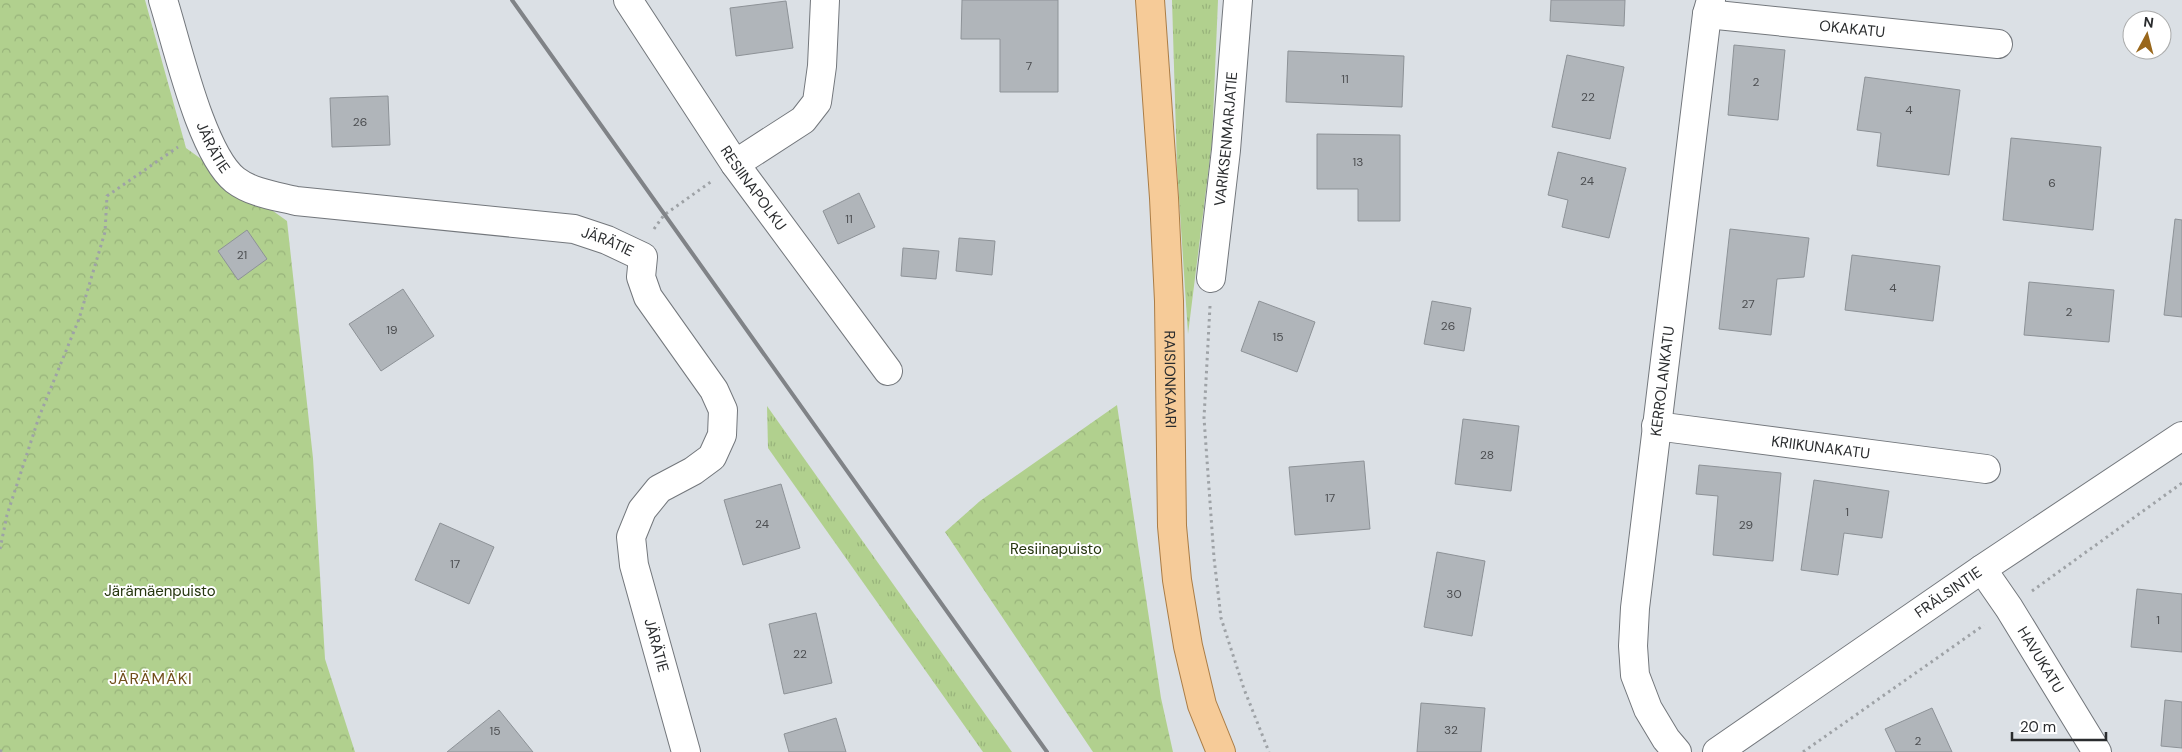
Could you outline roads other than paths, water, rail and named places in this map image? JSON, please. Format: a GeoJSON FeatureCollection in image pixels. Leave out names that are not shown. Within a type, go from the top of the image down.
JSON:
{"type":"FeatureCollection","features":[{"type":"Feature","properties":{"kind":"main road","name":"RAISIONKAARI"},"geometry":{"type":"LineString","coordinates":[[1150,0],[1169,301],[1172,526],[1177,580],[1188,646],[1202,705],[1221,752]]}},
{"type":"Feature","properties":{"kind":"street","name":"JÄRÄTIE"},"geometry":{"type":"LineString","coordinates":[[163,0],[202,130],[219,160],[234,180],[256,191],[296,201],[574,229],[607,240],[643,257],[641,277],[648,297],[714,390],[723,410],[722,435],[712,457],[693,471],[659,489],[642,510],[631,537],[634,565],[686,752]]}},
{"type":"Feature","properties":{"kind":"street","name":"RESIINAPOLKU"},"geometry":{"type":"LineString","coordinates":[[628,0],[735,164],[888,372]]}},
{"type":"Feature","properties":{"kind":"street"},"geometry":{"type":"LineString","coordinates":[[735,164],[802,120],[816,102],[822,66],[825,0]]}},
{"type":"Feature","properties":{"kind":"street","name":"VARIKSENMARJATIE"},"geometry":{"type":"LineString","coordinates":[[1211,278],[1226,150],[1238,0]]}},
{"type":"Feature","properties":{"kind":"street","name":"OKAKATU"},"geometry":{"type":"LineString","coordinates":[[1709,7],[1998,44]]}},
{"type":"Feature","properties":{"kind":"street","name":"KERROLANKATU"},"geometry":{"type":"LineString","coordinates":[[1677,752],[1666,739],[1648,709],[1635,675],[1633,646],[1635,608],[1656,426],[1709,7]]}},
{"type":"Feature","properties":{"kind":"street","name":"KRIIKUNAKATU"},"geometry":{"type":"LineString","coordinates":[[1656,426],[1986,469]]}},
{"type":"Feature","properties":{"kind":"street","name":"FRÄLSINTIE"},"geometry":{"type":"LineString","coordinates":[[1717,752],[1982,569],[2182,436]]}},
{"type":"Feature","properties":{"kind":"street","name":"HAVUKATU"},"geometry":{"type":"LineString","coordinates":[[1982,569],[2096,752]]}},
{"type":"Feature","properties":{"kind":"railway"},"geometry":{"type":"LineString","coordinates":[[512,0],[1047,752]]}},
{"type":"Feature","properties":{"kind":"district","name":"JÄRÄMÄKI"},"geometry":{"type":"Point","coordinates":[151,678]}},
{"type":"Feature","properties":{"kind":"park label","name":"Resiinapuisto"},"geometry":{"type":"Point","coordinates":[1056,549]}},
{"type":"Feature","properties":{"kind":"park label","name":"Järämäenpuisto"},"geometry":{"type":"Point","coordinates":[160,591]}}]}
